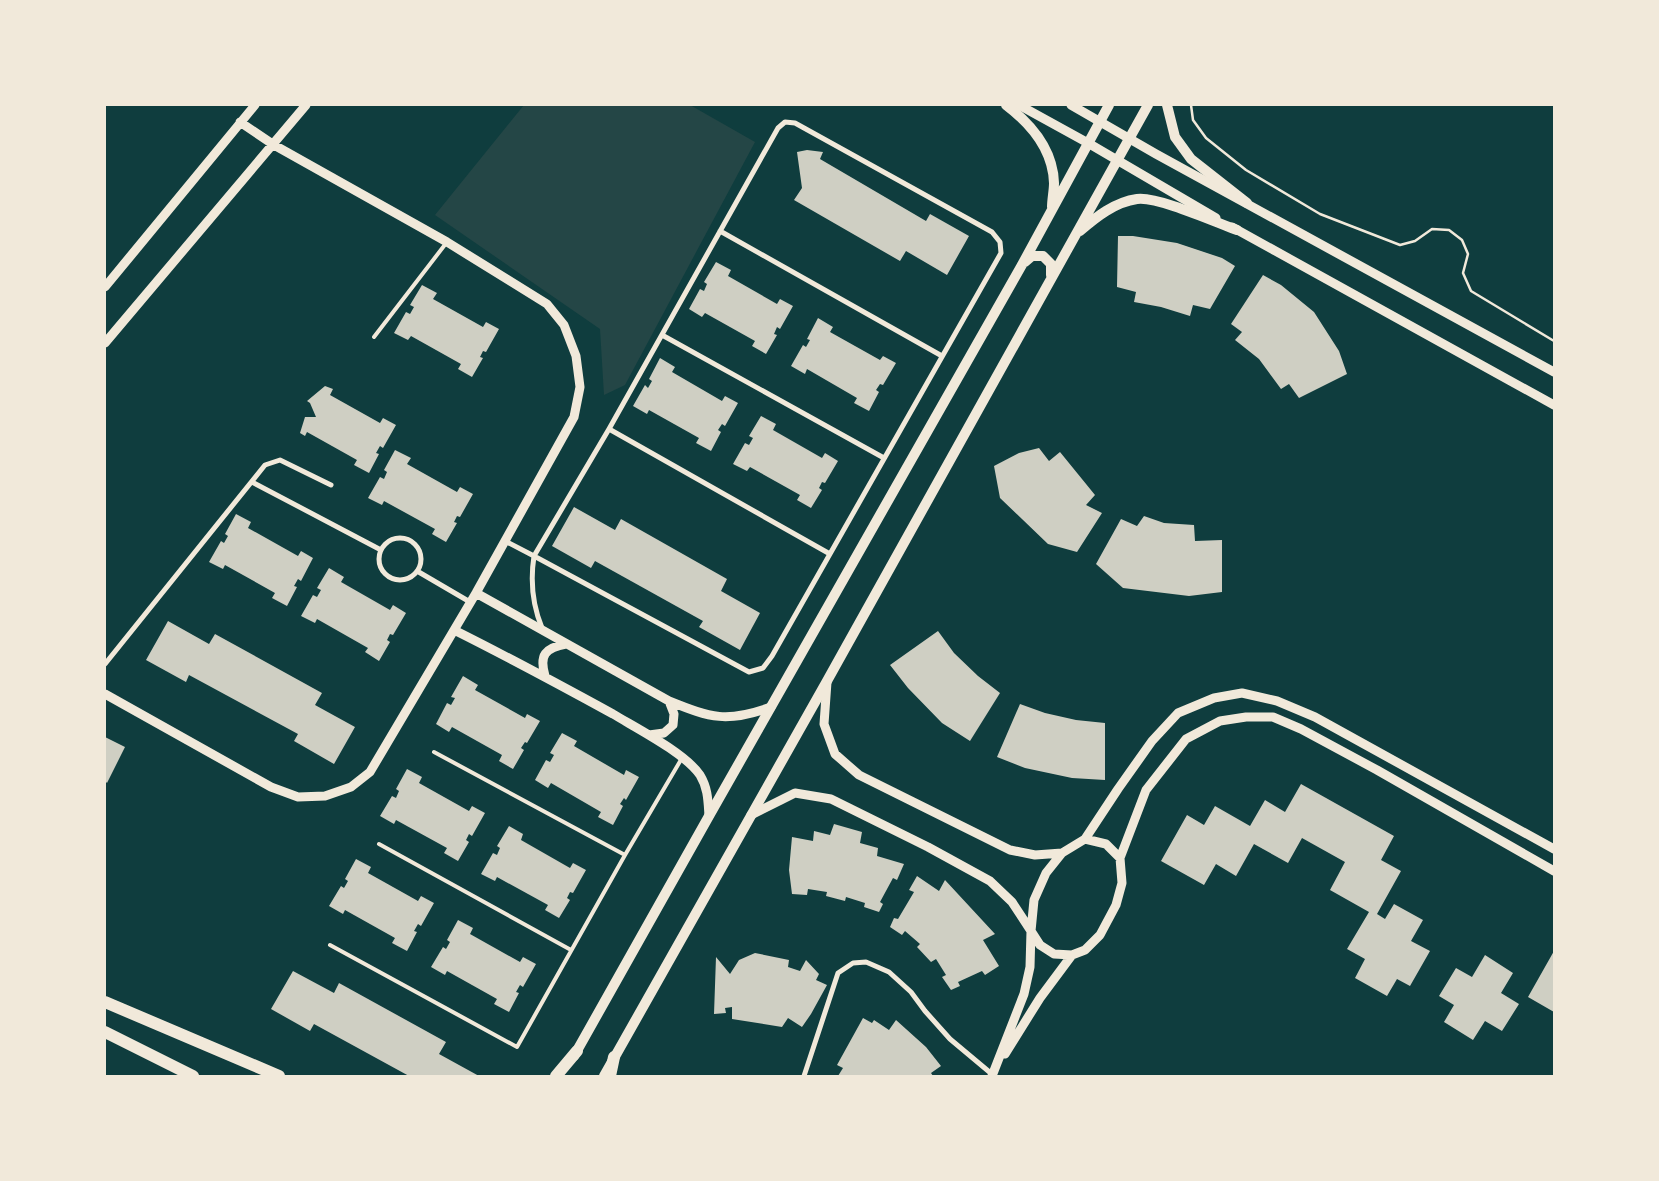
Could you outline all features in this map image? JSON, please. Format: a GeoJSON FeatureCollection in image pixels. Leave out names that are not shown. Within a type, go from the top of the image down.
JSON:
{"type":"FeatureCollection","features":[{"type":"Feature","properties":{"kind":"highway"},"geometry":{"type":"LineString","coordinates":[[105,1002],[279,1076]]}},
{"type":"Feature","properties":{"kind":"highway"},"geometry":{"type":"LineString","coordinates":[[105,1032],[193,1076]]}},
{"type":"Feature","properties":{"kind":"highway"},"geometry":{"type":"LineString","coordinates":[[556,1076],[577,1051]]}},
{"type":"Feature","properties":{"kind":"highway"},"geometry":{"type":"LineString","coordinates":[[610,1076],[614,1057]]}},
{"type":"Feature","properties":{"kind":"main road"},"geometry":{"type":"LineString","coordinates":[[1006,105],[1019,115],[1040,137],[1050,161],[1054,183],[1051,212]]}},
{"type":"Feature","properties":{"kind":"main road"},"geometry":{"type":"LineString","coordinates":[[562,1076],[1023,263],[1109,105]]}},
{"type":"Feature","properties":{"kind":"main road"},"geometry":{"type":"LineString","coordinates":[[604,1076],[1148,105]]}},
{"type":"Feature","properties":{"kind":"main road"},"geometry":{"type":"LineString","coordinates":[[1167,105],[1175,137],[1191,159],[1246,203]]}},
{"type":"Feature","properties":{"kind":"main road"},"geometry":{"type":"LineString","coordinates":[[1075,235],[1096,218],[1114,207],[1137,198],[1155,200],[1236,230]]}},
{"type":"Feature","properties":{"kind":"main road"},"geometry":{"type":"LineString","coordinates":[[1023,263],[1032,256],[1044,256],[1051,264],[1051,276]]}},
{"type":"Feature","properties":{"kind":"street"},"geometry":{"type":"LineString","coordinates":[[105,287],[255,105]]}},
{"type":"Feature","properties":{"kind":"street"},"geometry":{"type":"LineString","coordinates":[[105,344],[306,105]]}},
{"type":"Feature","properties":{"kind":"street"},"geometry":{"type":"LineString","coordinates":[[1019,105],[1088,143],[1236,230],[1554,405]]}},
{"type":"Feature","properties":{"kind":"street"},"geometry":{"type":"LineString","coordinates":[[1071,105],[1554,372]]}},
{"type":"Feature","properties":{"kind":"street"},"geometry":{"type":"LineString","coordinates":[[105,694],[272,787],[298,798],[325,796],[351,787],[370,772],[476,594],[574,417],[580,387],[576,356],[564,325],[547,304],[447,242],[274,145],[240,122]]}},
{"type":"Feature","properties":{"kind":"street"},"geometry":{"type":"LineString","coordinates":[[505,541],[534,556],[749,672],[763,668],[772,656],[1001,253],[1000,242],[992,232],[795,123],[785,122],[778,128],[534,556],[531,574],[532,591],[535,612],[542,630]]}},
{"type":"Feature","properties":{"kind":"street"},"geometry":{"type":"LineString","coordinates":[[720,231],[942,356]]}},
{"type":"Feature","properties":{"kind":"street"},"geometry":{"type":"LineString","coordinates":[[662,334],[884,458]]}},
{"type":"Feature","properties":{"kind":"street"},"geometry":{"type":"LineString","coordinates":[[608,429],[830,554]]}},
{"type":"Feature","properties":{"kind":"street"},"geometry":{"type":"LineString","coordinates":[[105,664],[265,465],[280,460],[331,485]]}},
{"type":"Feature","properties":{"kind":"street"},"geometry":{"type":"LineString","coordinates":[[252,482],[381,550]]}},
{"type":"Feature","properties":{"kind":"street"},"geometry":{"type":"LineString","coordinates":[[397,539],[409,541],[415,545],[421,563],[417,571],[409,578],[403,580],[390,578],[381,569],[379,562],[381,550],[385,544],[397,539]]}},
{"type":"Feature","properties":{"kind":"street"},"geometry":{"type":"LineString","coordinates":[[417,571],[470,602]]}},
{"type":"Feature","properties":{"kind":"street"},"geometry":{"type":"LineString","coordinates":[[476,594],[670,700],[703,714],[726,718],[747,715],[770,707]]}},
{"type":"Feature","properties":{"kind":"street"},"geometry":{"type":"LineString","coordinates":[[454,630],[545,676],[649,735],[682,758],[699,774],[708,791],[709,816]]}},
{"type":"Feature","properties":{"kind":"street"},"geometry":{"type":"LineString","coordinates":[[545,676],[542,664],[545,654],[555,646],[566,644]]}},
{"type":"Feature","properties":{"kind":"street"},"geometry":{"type":"LineString","coordinates":[[826,681],[824,724],[835,754],[858,775],[1010,850],[1035,855],[1062,853]]}},
{"type":"Feature","properties":{"kind":"street"},"geometry":{"type":"LineString","coordinates":[[992,1076],[1024,994],[1030,967],[1034,900],[1046,873],[1062,853],[1086,839],[1152,741],[1178,713],[1214,698],[1242,694],[1277,701],[1315,717],[1554,849]]}},
{"type":"Feature","properties":{"kind":"street"},"geometry":{"type":"LineString","coordinates":[[649,735],[664,733],[673,726],[674,714],[670,700]]}},
{"type":"Feature","properties":{"kind":"street"},"geometry":{"type":"LineString","coordinates":[[750,815],[795,793],[831,799],[928,847],[990,881],[1012,902],[1040,946],[1054,954],[1072,955],[1085,950],[1100,935],[1116,905],[1122,883],[1120,858],[1146,790],[1186,739],[1220,720],[1246,717],[1273,717],[1301,729],[1377,770],[1554,871]]}},
{"type":"Feature","properties":{"kind":"street"},"geometry":{"type":"LineString","coordinates":[[1377,770],[1386,756]]}},
{"type":"Feature","properties":{"kind":"street"},"geometry":{"type":"LineString","coordinates":[[1086,839],[1106,844],[1120,858]]}},
{"type":"Feature","properties":{"kind":"street"},"geometry":{"type":"LineString","coordinates":[[992,1076],[1040,998],[1072,955]]}},
{"type":"Feature","properties":{"kind":"street"},"geometry":{"type":"LineString","coordinates":[[804,1076],[838,973],[853,963],[866,962],[895,976],[911,992],[950,1039],[992,1076]]}},
{"type":"Feature","properties":{"kind":"lane"},"geometry":{"type":"LineString","coordinates":[[374,337],[447,242]]}},
{"type":"Feature","properties":{"kind":"lane"},"geometry":{"type":"LineString","coordinates":[[434,752],[625,855]]}},
{"type":"Feature","properties":{"kind":"lane"},"geometry":{"type":"LineString","coordinates":[[330,945],[517,1047],[682,758]]}},
{"type":"Feature","properties":{"kind":"lane"},"geometry":{"type":"LineString","coordinates":[[379,844],[572,950]]}},
{"type":"Feature","properties":{"kind":"path"},"geometry":{"type":"LineString","coordinates":[[1191,105],[1194,120],[1206,138],[1246,170],[1320,214],[1400,245],[1415,241],[1432,229],[1450,230],[1462,240],[1468,254],[1463,273],[1471,291],[1554,341]]}},
{"type":"Feature","properties":{"kind":"shaded area"},"geometry":{"type":"Polygon","coordinates":[[[524,105],[690,105],[755,142],[625,385],[604,395],[600,329],[435,215],[524,105]]]}},
{"type":"Feature","properties":{"kind":"building"},"geometry":{"type":"Polygon","coordinates":[[[807,150],[823,152],[820,159],[926,221],[930,214],[969,236],[947,275],[906,251],[900,261],[794,200],[802,188],[797,152],[807,150]]]}},
{"type":"Feature","properties":{"kind":"building"},"geometry":{"type":"Polygon","coordinates":[[[1118,236],[1133,236],[1177,243],[1222,258],[1235,266],[1210,309],[1193,305],[1190,316],[1161,307],[1134,302],[1136,292],[1117,287],[1118,236]]]}},
{"type":"Feature","properties":{"kind":"building"},"geometry":{"type":"Polygon","coordinates":[[[716,262],[731,270],[728,276],[777,304],[780,299],[793,306],[780,329],[777,327],[774,334],[777,335],[766,354],[752,346],[755,341],[705,313],[702,317],[689,309],[700,289],[704,291],[707,284],[704,282],[716,262]]]}},
{"type":"Feature","properties":{"kind":"building"},"geometry":{"type":"Polygon","coordinates":[[[1263,275],[1281,285],[1314,312],[1339,351],[1347,374],[1299,398],[1289,384],[1281,389],[1259,359],[1235,340],[1242,332],[1231,324],[1263,275]]]}},
{"type":"Feature","properties":{"kind":"building"},"geometry":{"type":"Polygon","coordinates":[[[422,285],[437,293],[433,299],[483,327],[486,322],[499,329],[486,352],[483,351],[480,357],[483,358],[472,377],[458,369],[461,364],[411,336],[408,340],[394,333],[406,312],[410,314],[414,307],[410,305],[422,285]]]}},
{"type":"Feature","properties":{"kind":"building"},"geometry":{"type":"Polygon","coordinates":[[[818,318],[833,327],[830,332],[880,360],[883,356],[896,363],[883,385],[880,384],[876,390],[879,392],[869,411],[854,403],[857,398],[807,369],[805,374],[791,366],[803,345],[806,347],[810,340],[807,339],[818,318]]]}},
{"type":"Feature","properties":{"kind":"building"},"geometry":{"type":"Polygon","coordinates":[[[660,358],[675,367],[672,372],[722,401],[725,396],[738,403],[725,426],[722,424],[718,430],[721,432],[711,451],[696,443],[699,438],[649,410],[647,414],[633,406],[645,385],[648,388],[652,381],[649,379],[660,358]]]}},
{"type":"Feature","properties":{"kind":"building"},"geometry":{"type":"Polygon","coordinates":[[[325,386],[333,389],[330,395],[380,423],[383,418],[396,425],[383,448],[380,446],[376,453],[379,454],[369,473],[354,465],[357,460],[307,432],[305,436],[300,433],[305,417],[316,417],[310,403],[307,401],[325,386]]]}},
{"type":"Feature","properties":{"kind":"building"},"geometry":{"type":"Polygon","coordinates":[[[761,416],[776,424],[773,430],[822,458],[825,453],[838,461],[825,483],[822,482],[819,488],[822,490],[811,508],[797,500],[800,495],[750,467],[747,471],[733,464],[745,443],[749,445],[753,438],[749,436],[761,416]]]}},
{"type":"Feature","properties":{"kind":"building"},"geometry":{"type":"Polygon","coordinates":[[[1039,448],[1049,461],[1060,452],[1095,495],[1086,505],[1102,513],[1077,552],[1048,544],[1000,498],[994,466],[1019,453],[1039,448]]]}},
{"type":"Feature","properties":{"kind":"building"},"geometry":{"type":"Polygon","coordinates":[[[395,450],[411,458],[407,464],[457,492],[460,487],[473,494],[460,517],[457,516],[454,522],[457,523],[446,542],[432,534],[435,529],[384,501],[382,505],[368,498],[380,477],[384,479],[387,472],[384,470],[395,450]]]}},
{"type":"Feature","properties":{"kind":"building"},"geometry":{"type":"Polygon","coordinates":[[[574,507],[615,530],[621,519],[727,579],[721,591],[760,613],[740,650],[699,627],[703,621],[595,561],[591,568],[552,546],[574,507]]]}},
{"type":"Feature","properties":{"kind":"building"},"geometry":{"type":"Polygon","coordinates":[[[236,514],[251,522],[248,528],[298,556],[301,551],[313,558],[301,581],[298,579],[294,586],[297,587],[287,606],[272,598],[275,593],[225,565],[223,569],[209,562],[221,541],[224,543],[228,536],[225,534],[236,514]]]}},
{"type":"Feature","properties":{"kind":"building"},"geometry":{"type":"Polygon","coordinates":[[[1144,516],[1164,523],[1194,525],[1195,541],[1222,540],[1222,592],[1189,596],[1123,588],[1096,564],[1121,519],[1137,526],[1144,516]]]}},
{"type":"Feature","properties":{"kind":"building"},"geometry":{"type":"Polygon","coordinates":[[[329,568],[344,577],[341,582],[390,610],[393,605],[406,613],[393,635],[390,634],[387,640],[390,642],[379,661],[365,652],[368,648],[317,619],[315,623],[301,616],[313,595],[317,597],[321,590],[317,588],[329,568]]]}},
{"type":"Feature","properties":{"kind":"building"},"geometry":{"type":"Polygon","coordinates":[[[168,621],[209,644],[215,634],[322,693],[315,705],[355,727],[334,764],[294,741],[298,734],[189,675],[186,682],[146,660],[168,621]]]}},
{"type":"Feature","properties":{"kind":"building"},"geometry":{"type":"Polygon","coordinates":[[[938,631],[954,653],[978,676],[1000,693],[970,741],[942,723],[908,688],[890,665],[938,631]]]}},
{"type":"Feature","properties":{"kind":"building"},"geometry":{"type":"Polygon","coordinates":[[[463,676],[478,685],[475,690],[525,718],[527,714],[540,721],[527,743],[525,742],[521,748],[524,750],[513,769],[499,761],[502,755],[452,727],[449,732],[436,724],[447,703],[451,705],[455,698],[451,697],[463,676]]]}},
{"type":"Feature","properties":{"kind":"building"},"geometry":{"type":"Polygon","coordinates":[[[1020,704],[1045,713],[1076,720],[1105,723],[1105,780],[1072,778],[1025,768],[997,757],[1020,704]]]}},
{"type":"Feature","properties":{"kind":"building"},"geometry":{"type":"Polygon","coordinates":[[[562,733],[577,741],[574,746],[624,775],[626,770],[639,777],[626,800],[624,798],[620,804],[623,806],[613,825],[598,817],[601,812],[551,783],[548,788],[535,780],[546,760],[550,762],[554,755],[550,753],[562,733]]]}},
{"type":"Feature","properties":{"kind":"building"},"geometry":{"type":"Polygon","coordinates":[[[105,737],[125,747],[107,783],[105,781],[105,737]]]}},
{"type":"Feature","properties":{"kind":"building"},"geometry":{"type":"Polygon","coordinates":[[[407,769],[422,777],[419,783],[469,811],[472,806],[485,813],[472,836],[469,834],[466,840],[469,842],[458,861],[444,853],[447,848],[396,820],[394,824],[380,816],[392,796],[396,798],[399,791],[396,789],[407,769]]]}},
{"type":"Feature","properties":{"kind":"building"},"geometry":{"type":"Polygon","coordinates":[[[1301,784],[1394,836],[1381,860],[1401,871],[1377,914],[1385,919],[1394,904],[1423,920],[1411,941],[1430,951],[1410,986],[1397,979],[1387,996],[1355,978],[1365,959],[1347,949],[1369,912],[1330,890],[1345,862],[1302,838],[1288,863],[1254,844],[1236,876],[1216,864],[1204,885],[1161,861],[1187,815],[1204,825],[1215,806],[1250,826],[1265,800],[1285,812],[1301,784]]]}},
{"type":"Feature","properties":{"kind":"building"},"geometry":{"type":"Polygon","coordinates":[[[834,824],[862,832],[860,843],[878,848],[877,856],[904,864],[897,880],[893,878],[880,902],[883,904],[879,912],[864,907],[865,903],[846,897],[845,901],[826,896],[827,892],[808,889],[807,895],[792,894],[789,870],[792,837],[813,841],[814,831],[830,835],[834,824]]]}},
{"type":"Feature","properties":{"kind":"building"},"geometry":{"type":"Polygon","coordinates":[[[509,826],[523,834],[521,840],[570,868],[573,863],[586,870],[573,893],[570,892],[567,898],[570,900],[559,918],[545,910],[548,905],[497,877],[495,881],[481,874],[493,853],[497,855],[500,848],[497,846],[509,826]]]}},
{"type":"Feature","properties":{"kind":"building"},"geometry":{"type":"Polygon","coordinates":[[[356,859],[371,867],[368,873],[418,901],[421,896],[434,903],[421,926],[418,924],[414,931],[417,932],[407,951],[392,943],[395,938],[345,910],[343,914],[329,906],[341,886],[344,888],[348,881],[345,879],[356,859]]]}},
{"type":"Feature","properties":{"kind":"building"},"geometry":{"type":"Polygon","coordinates":[[[917,876],[939,891],[945,880],[995,934],[983,940],[999,966],[985,975],[982,971],[958,982],[960,986],[951,990],[942,977],[946,975],[936,959],[931,962],[917,947],[920,944],[905,931],[902,935],[890,927],[894,918],[898,919],[914,892],[909,890],[917,876]]]}},
{"type":"Feature","properties":{"kind":"building"},"geometry":{"type":"Polygon","coordinates":[[[458,920],[473,928],[470,934],[520,962],[523,957],[536,964],[523,987],[520,985],[516,992],[519,993],[509,1012],[494,1004],[497,999],[447,971],[445,975],[431,967],[443,947],[446,949],[450,942],[447,940],[458,920]]]}},
{"type":"Feature","properties":{"kind":"building"},"geometry":{"type":"Polygon","coordinates":[[[1554,951],[1554,1012],[1528,997],[1554,951]]]}},
{"type":"Feature","properties":{"kind":"building"},"geometry":{"type":"Polygon","coordinates":[[[755,953],[789,960],[788,967],[800,971],[806,960],[819,974],[816,980],[827,985],[802,1027],[788,1018],[782,1027],[732,1019],[732,1007],[725,1008],[726,1013],[714,1014],[716,957],[730,974],[739,960],[755,953]]]}},
{"type":"Feature","properties":{"kind":"building"},"geometry":{"type":"Polygon","coordinates":[[[1485,955],[1513,973],[1501,993],[1519,1004],[1502,1031],[1485,1021],[1473,1040],[1444,1022],[1454,1005],[1439,996],[1456,968],[1472,977],[1485,955]]]}},
{"type":"Feature","properties":{"kind":"building"},"geometry":{"type":"Polygon","coordinates":[[[293,971],[334,993],[339,983],[446,1042],[439,1054],[479,1076],[409,1076],[314,1024],[310,1031],[271,1009],[293,971]]]}},
{"type":"Feature","properties":{"kind":"building"},"geometry":{"type":"Polygon","coordinates":[[[863,1018],[872,1023],[874,1020],[889,1030],[896,1020],[926,1047],[941,1066],[931,1073],[933,1076],[838,1076],[843,1068],[837,1065],[863,1018]]]}}]}
